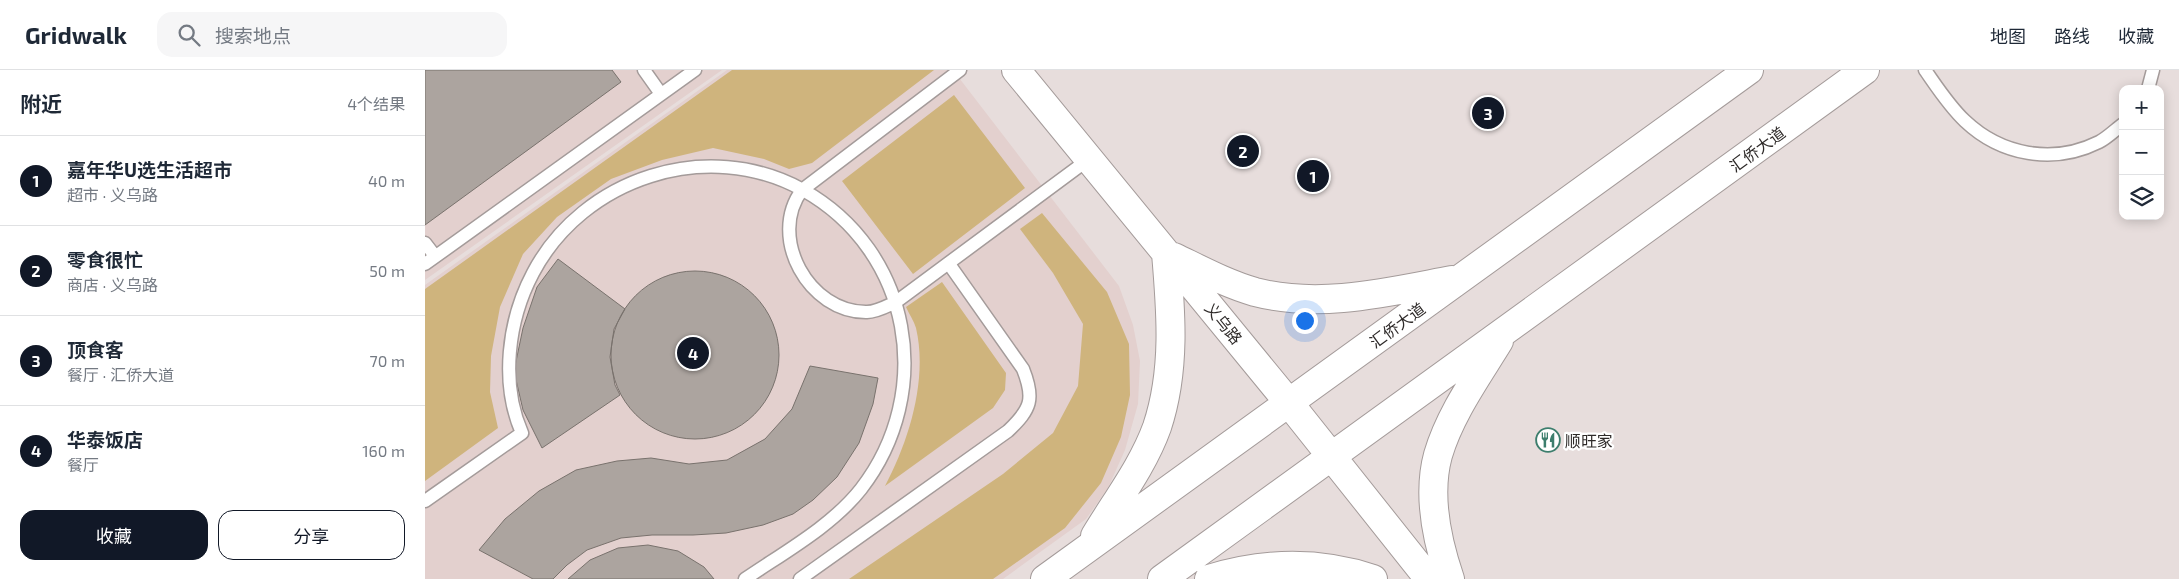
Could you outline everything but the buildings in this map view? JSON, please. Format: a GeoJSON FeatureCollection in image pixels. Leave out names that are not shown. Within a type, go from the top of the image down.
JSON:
{"type":"FeatureCollection","features":[{"type":"Feature","properties":{"kind":"main road","name":"义乌路"},"geometry":{"type":"LineString","coordinates":[[1016,70],[1289,403],[1429,579]]}},
{"type":"Feature","properties":{"kind":"main road","name":"汇侨大道"},"geometry":{"type":"LineString","coordinates":[[1045,579],[1749,70]]}},
{"type":"Feature","properties":{"kind":"main road","name":"汇侨大道"},"geometry":{"type":"LineString","coordinates":[[1162,579],[1865,70]]}},
{"type":"Feature","properties":{"kind":"main road"},"geometry":{"type":"LineString","coordinates":[[1166,253],[1226,282],[1255,292],[1287,298],[1319,300],[1352,297],[1461,279]]}},
{"type":"Feature","properties":{"kind":"main road"},"geometry":{"type":"LineString","coordinates":[[1088,547],[1144,457],[1157,427],[1164,401],[1169,372],[1172,321],[1166,253]]}},
{"type":"Feature","properties":{"kind":"main road"},"geometry":{"type":"LineString","coordinates":[[1450,579],[1435,519],[1434,486],[1438,456],[1461,402],[1507,329]]}},
{"type":"Feature","properties":{"kind":"main road"},"geometry":{"type":"LineString","coordinates":[[1209,579],[1245,570],[1273,566],[1301,566],[1349,571],[1373,579]]}},
{"type":"Feature","properties":{"kind":"lane"},"geometry":{"type":"LineString","coordinates":[[644,70],[661,94]]}},
{"type":"Feature","properties":{"kind":"lane"},"geometry":{"type":"LineString","coordinates":[[425,242],[430,260],[695,70]]}},
{"type":"Feature","properties":{"kind":"lane"},"geometry":{"type":"LineString","coordinates":[[960,70],[803,190],[791,209],[789,232],[791,248],[808,280],[835,305],[851,311],[869,312],[896,302],[1089,160]]}},
{"type":"Feature","properties":{"kind":"lane"},"geometry":{"type":"LineString","coordinates":[[1925,70],[1966,122],[1995,144],[2030,155],[2066,154],[2099,142],[2119,127]]}},
{"type":"Feature","properties":{"kind":"lane"},"geometry":{"type":"LineString","coordinates":[[2149,85],[2153,70]]}},
{"type":"Feature","properties":{"kind":"lane"},"geometry":{"type":"LineString","coordinates":[[425,501],[522,433],[512,398],[509,370],[511,341],[517,313],[526,286],[539,261],[556,238],[575,218],[598,200],[623,186],[649,176],[677,169],[733,168],[761,174],[803,190],[830,209],[861,239],[884,275],[896,302],[904,340],[904,386],[896,423],[884,452],[859,491],[826,523],[745,579]]}},
{"type":"Feature","properties":{"kind":"lane"},"geometry":{"type":"LineString","coordinates":[[801,579],[1008,431],[1023,418],[1030,404],[1030,387],[1023,368],[949,264]]}},
{"type":"Feature","properties":{"kind":"shaded area"},"geometry":{"type":"Polygon","coordinates":[[[425,70],[722,70],[425,280],[425,70]]]}},
{"type":"Feature","properties":{"kind":"shaded area"},"geometry":{"type":"Polygon","coordinates":[[[727,70],[953,70],[1119,286],[1133,325],[1140,361],[1138,404],[1125,450],[1108,488],[1086,519],[1003,579],[425,579],[425,285],[727,70]]]}},
{"type":"Feature","properties":{"kind":"shaded area"},"geometry":{"type":"Polygon","coordinates":[[[732,70],[934,70],[812,163],[789,169],[764,159],[713,148],[662,160],[611,179],[557,217],[523,254],[500,307],[491,356],[490,392],[498,428],[425,481],[425,289],[732,70]]]}},
{"type":"Feature","properties":{"kind":"shaded area"},"geometry":{"type":"Polygon","coordinates":[[[954,95],[1025,188],[913,274],[842,181],[954,95]]]}},
{"type":"Feature","properties":{"kind":"shaded area"},"geometry":{"type":"Polygon","coordinates":[[[1042,213],[1107,292],[1129,344],[1130,395],[1121,437],[1101,483],[1065,528],[993,579],[849,579],[1003,474],[1053,433],[1078,386],[1083,324],[1053,273],[1020,229],[1042,213]]]}},
{"type":"Feature","properties":{"kind":"shaded area"},"geometry":{"type":"Polygon","coordinates":[[[942,282],[1006,373],[1005,390],[993,408],[885,486],[909,430],[918,389],[919,348],[916,328],[906,307],[942,282]]]}},
{"type":"Feature","properties":{"kind":"place","name":"顶食客"},"geometry":{"type":"Point","coordinates":[1488,113]}},
{"type":"Feature","properties":{"kind":"place","name":"零食很忙"},"geometry":{"type":"Point","coordinates":[1243,151]}},
{"type":"Feature","properties":{"kind":"place","name":"嘉年华U选生活超市"},"geometry":{"type":"Point","coordinates":[1313,176]}},
{"type":"Feature","properties":{"kind":"place","name":"华泰饭店"},"geometry":{"type":"Point","coordinates":[693,353]}},
{"type":"Feature","properties":{"kind":"place","name":"顺旺家"},"geometry":{"type":"Point","coordinates":[1548,440]}}]}
